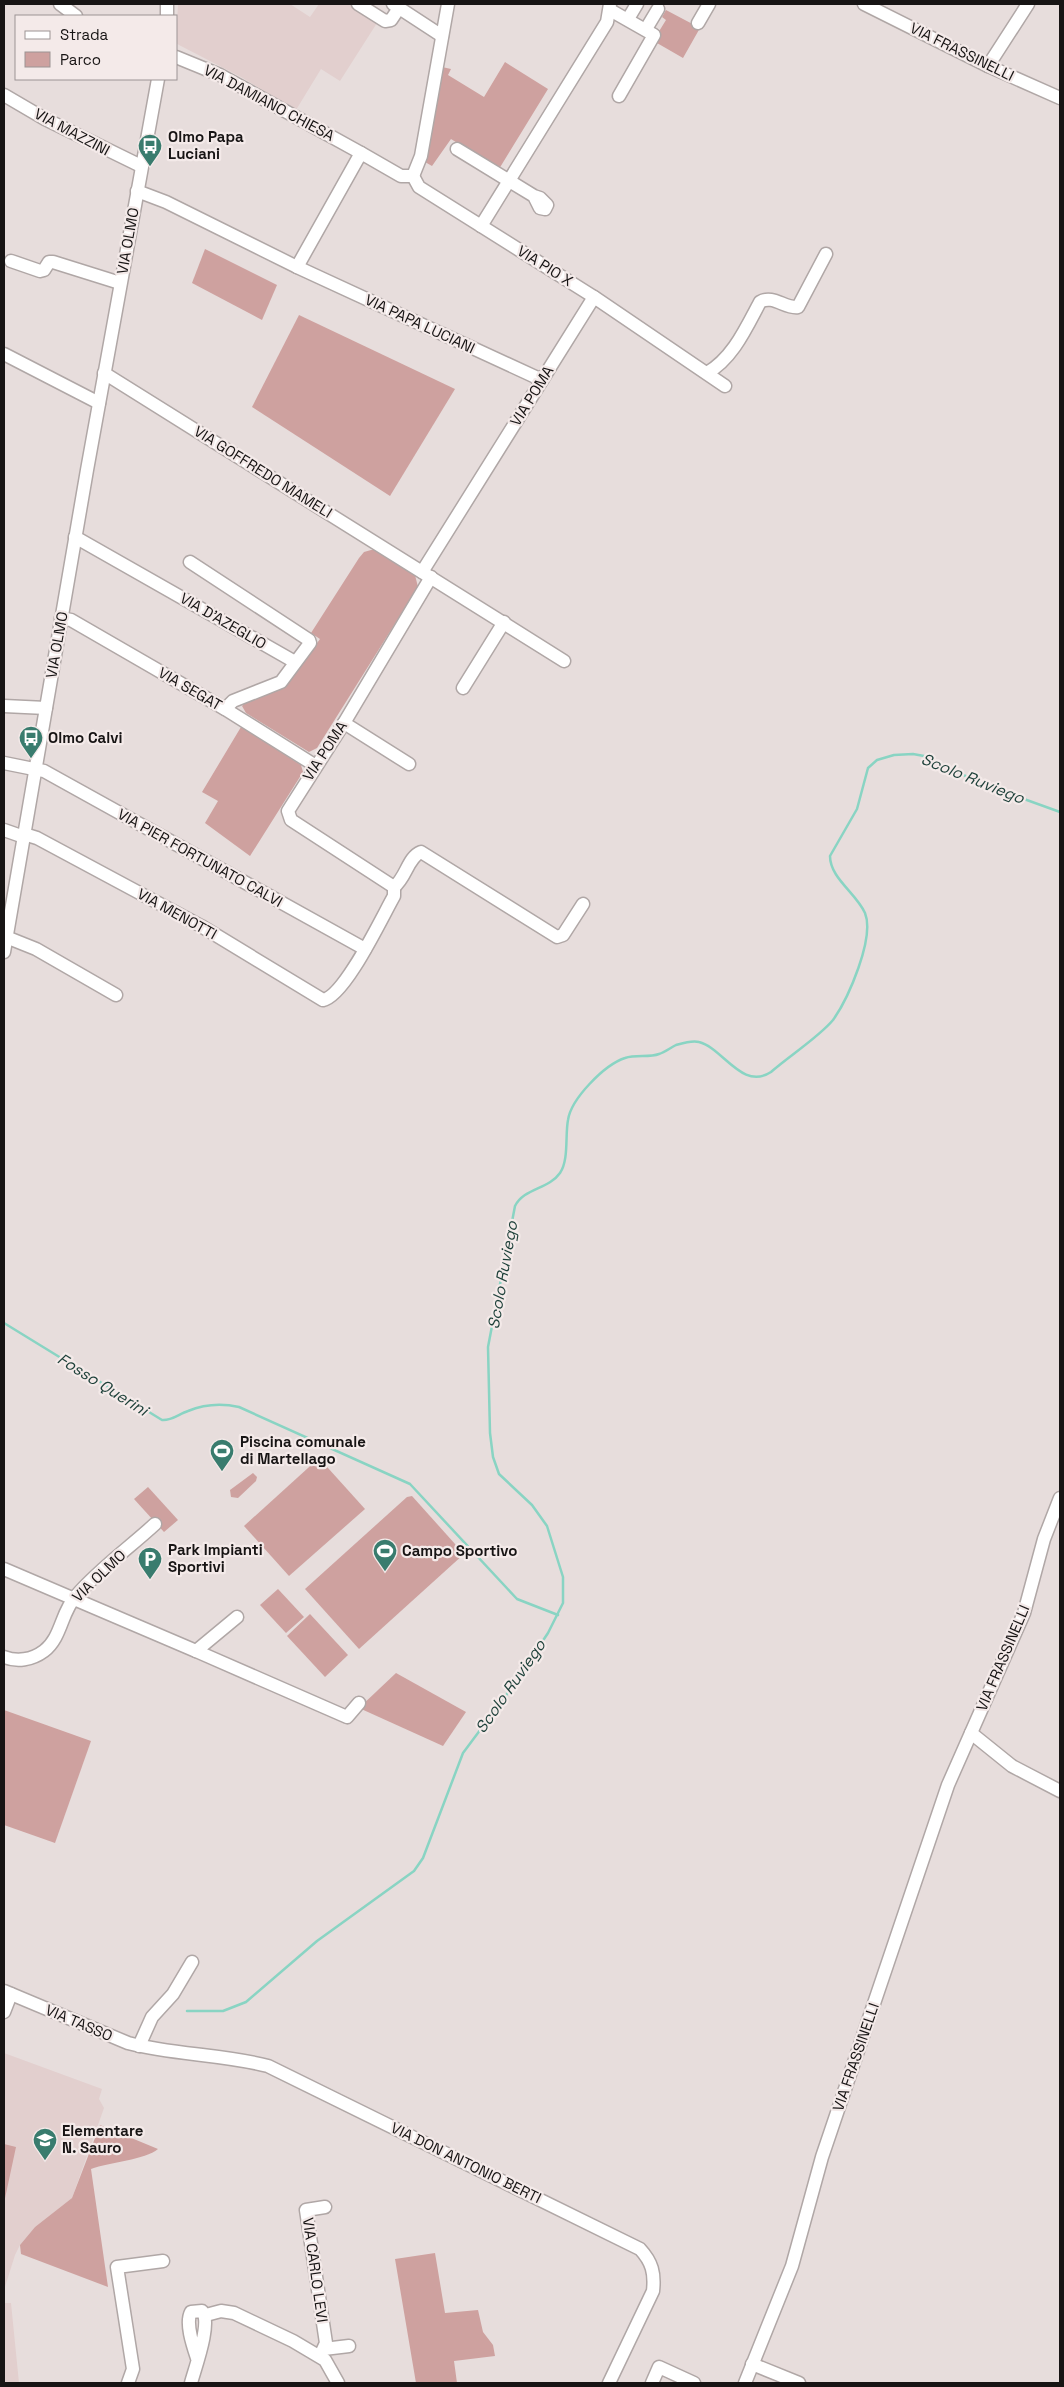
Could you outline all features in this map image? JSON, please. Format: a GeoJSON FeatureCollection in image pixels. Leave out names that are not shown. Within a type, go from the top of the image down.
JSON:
{"type":"FeatureCollection","features":[{"type":"Feature","properties":{"kind":"street"},"geometry":{"type":"LineString","coordinates":[[60,4],[75,15]]}},
{"type":"Feature","properties":{"kind":"street"},"geometry":{"type":"LineString","coordinates":[[358,4],[385,22],[391,20],[396,6],[442,36]]}},
{"type":"Feature","properties":{"kind":"street"},"geometry":{"type":"LineString","coordinates":[[297,267],[362,154],[401,176],[413,176],[421,156],[448,4]]}},
{"type":"Feature","properties":{"kind":"street"},"geometry":{"type":"LineString","coordinates":[[628,18],[637,4]]}},
{"type":"Feature","properties":{"kind":"street"},"geometry":{"type":"LineString","coordinates":[[698,23],[709,4]]}},
{"type":"Feature","properties":{"kind":"street","name":"VIA FRASSINELLI"},"geometry":{"type":"LineString","coordinates":[[864,4],[988,66],[1060,98]]}},
{"type":"Feature","properties":{"kind":"street"},"geometry":{"type":"LineString","coordinates":[[988,66],[1028,4]]}},
{"type":"Feature","properties":{"kind":"street"},"geometry":{"type":"LineString","coordinates":[[481,226],[607,22],[610,7],[646,29],[654,37],[619,96]]}},
{"type":"Feature","properties":{"kind":"street"},"geometry":{"type":"LineString","coordinates":[[646,29],[658,9]]}},
{"type":"Feature","properties":{"kind":"street","name":"VIA DAMIANO CHIESA"},"geometry":{"type":"LineString","coordinates":[[178,58],[220,75],[362,154]]}},
{"type":"Feature","properties":{"kind":"street","name":"VIA OLMO"},"geometry":{"type":"LineString","coordinates":[[4,952],[7,917],[24,836],[104,373],[158,80]]}},
{"type":"Feature","properties":{"kind":"street","name":"VIA MAZZINI"},"geometry":{"type":"LineString","coordinates":[[4,95],[53,124],[141,166]]}},
{"type":"Feature","properties":{"kind":"street"},"geometry":{"type":"LineString","coordinates":[[457,149],[534,196]]}},
{"type":"Feature","properties":{"kind":"street","name":"VIA PIO X"},"geometry":{"type":"LineString","coordinates":[[413,176],[419,187],[594,297],[725,386]]}},
{"type":"Feature","properties":{"kind":"street","name":"VIA PAPA LUCIANI"},"geometry":{"type":"LineString","coordinates":[[137,191],[166,202],[297,267],[542,380]]}},
{"type":"Feature","properties":{"kind":"street"},"geometry":{"type":"LineString","coordinates":[[707,373],[718,367],[729,354],[760,302],[772,300],[792,308],[798,307],[826,254]]}},
{"type":"Feature","properties":{"kind":"street"},"geometry":{"type":"LineString","coordinates":[[11,261],[40,271],[44,270],[49,262],[53,262],[120,283]]}},
{"type":"Feature","properties":{"kind":"street","name":"VIA POMA"},"geometry":{"type":"LineString","coordinates":[[394,887],[291,820],[288,811],[344,723],[427,575],[542,380],[594,297]]}},
{"type":"Feature","properties":{"kind":"street"},"geometry":{"type":"LineString","coordinates":[[4,354],[99,403]]}},
{"type":"Feature","properties":{"kind":"street","name":"VIA GOFFREDO MAMELI"},"geometry":{"type":"LineString","coordinates":[[104,373],[564,661]]}},
{"type":"Feature","properties":{"kind":"street","name":"VIA D'AZEGLIO"},"geometry":{"type":"LineString","coordinates":[[75,537],[296,662]]}},
{"type":"Feature","properties":{"kind":"street"},"geometry":{"type":"LineString","coordinates":[[190,562],[307,637],[310,643],[280,682],[233,701],[225,709]]}},
{"type":"Feature","properties":{"kind":"street","name":"VIA SEGAT"},"geometry":{"type":"LineString","coordinates":[[61,618],[71,620],[225,709],[316,766]]}},
{"type":"Feature","properties":{"kind":"street"},"geometry":{"type":"LineString","coordinates":[[463,688],[504,622]]}},
{"type":"Feature","properties":{"kind":"street"},"geometry":{"type":"LineString","coordinates":[[4,706],[46,708]]}},
{"type":"Feature","properties":{"kind":"street"},"geometry":{"type":"LineString","coordinates":[[344,723],[409,764]]}},
{"type":"Feature","properties":{"kind":"street"},"geometry":{"type":"LineString","coordinates":[[4,763],[35,768]]}},
{"type":"Feature","properties":{"kind":"street","name":"VIA PIER FORTUNATO CALVI"},"geometry":{"type":"LineString","coordinates":[[35,768],[44,771],[365,949]]}},
{"type":"Feature","properties":{"kind":"street","name":"VIA MENOTTI"},"geometry":{"type":"LineString","coordinates":[[4,830],[37,838],[108,875],[201,926],[318,999],[326,1000],[337,992],[365,949]]}},
{"type":"Feature","properties":{"kind":"street"},"geometry":{"type":"LineString","coordinates":[[365,949],[394,896],[394,887],[401,882],[416,854],[421,852],[556,936],[563,935],[583,904]]}},
{"type":"Feature","properties":{"kind":"street"},"geometry":{"type":"LineString","coordinates":[[6,937],[36,949],[116,995]]}},
{"type":"Feature","properties":{"kind":"street","name":"VIA FRASSINELLI"},"geometry":{"type":"LineString","coordinates":[[745,2383],[792,2266],[828,2139],[948,1785],[1024,1612],[1044,1538],[1060,1498]]}},
{"type":"Feature","properties":{"kind":"street","name":"VIA OLMO"},"geometry":{"type":"LineString","coordinates":[[4,1657],[22,1660],[43,1651],[58,1634],[73,1600],[155,1524]]}},
{"type":"Feature","properties":{"kind":"street"},"geometry":{"type":"LineString","coordinates":[[4,1569],[347,1717],[359,1703]]}},
{"type":"Feature","properties":{"kind":"street"},"geometry":{"type":"LineString","coordinates":[[196,1651],[237,1616]]}},
{"type":"Feature","properties":{"kind":"street"},"geometry":{"type":"LineString","coordinates":[[971,1733],[1012,1766],[1060,1791]]}},
{"type":"Feature","properties":{"kind":"street"},"geometry":{"type":"LineString","coordinates":[[143,2047],[152,2017],[173,1994],[192,1962]]}},
{"type":"Feature","properties":{"kind":"street","name":"VIA TASSO"},"geometry":{"type":"LineString","coordinates":[[4,2012],[7,1993],[120,2041],[143,2047]]}},
{"type":"Feature","properties":{"kind":"street","name":"VIA DON ANTONIO BERTI"},"geometry":{"type":"LineString","coordinates":[[143,2047],[247,2060],[268,2066],[640,2249],[651,2264],[655,2275],[653,2291],[609,2383]]}},
{"type":"Feature","properties":{"kind":"street","name":"VIA CARLO LEVI"},"geometry":{"type":"LineString","coordinates":[[322,2353],[326,2343],[306,2210],[325,2207]]}},
{"type":"Feature","properties":{"kind":"street"},"geometry":{"type":"LineString","coordinates":[[128,2383],[133,2369],[117,2267],[163,2261]]}},
{"type":"Feature","properties":{"kind":"street"},"geometry":{"type":"LineString","coordinates":[[206,2315],[222,2310],[234,2313],[251,2319],[268,2330],[322,2353],[338,2383]]}},
{"type":"Feature","properties":{"kind":"street"},"geometry":{"type":"LineString","coordinates":[[191,2383],[206,2322],[206,2315],[202,2311],[191,2312],[188,2317],[193,2347],[197,2358]]}},
{"type":"Feature","properties":{"kind":"street"},"geometry":{"type":"LineString","coordinates":[[322,2353],[349,2346]]}},
{"type":"Feature","properties":{"kind":"street"},"geometry":{"type":"LineString","coordinates":[[752,2364],[799,2383]]}},
{"type":"Feature","properties":{"kind":"street"},"geometry":{"type":"LineString","coordinates":[[652,2383],[659,2367],[694,2383]]}},
{"type":"Feature","properties":{"kind":"shaded area"},"geometry":{"type":"Polygon","coordinates":[[[178,4],[290,4],[310,17],[319,4],[348,4],[377,23],[340,81],[321,69],[296,110],[241,77],[178,44],[178,4]]]}},
{"type":"Feature","properties":{"kind":"shaded area","name":"Elementare N. Sauro"},"geometry":{"type":"Polygon","coordinates":[[[4,2053],[102,2089],[99,2099],[104,2108],[72,2198],[35,2227],[20,2245],[4,2290],[4,2053]]]}},
{"type":"Feature","properties":{"kind":"shaded area"},"geometry":{"type":"Polygon","coordinates":[[[4,2303],[11,2303],[19,2383],[4,2383],[4,2303]]]}},
{"type":"Feature","properties":{"kind":"green space"},"geometry":{"type":"Polygon","coordinates":[[[666,10],[700,28],[683,58],[657,43],[661,35],[658,33],[666,20],[662,17],[666,10]]]}},
{"type":"Feature","properties":{"kind":"green space"},"geometry":{"type":"Polygon","coordinates":[[[505,62],[548,89],[499,169],[451,139],[432,166],[425,162],[442,67],[451,69],[448,75],[484,97],[505,62]]]}},
{"type":"Feature","properties":{"kind":"green space"},"geometry":{"type":"Polygon","coordinates":[[[205,249],[277,285],[262,320],[192,283],[205,249]]]}},
{"type":"Feature","properties":{"kind":"green space"},"geometry":{"type":"Polygon","coordinates":[[[299,315],[455,389],[390,496],[252,407],[299,315]]]}},
{"type":"Feature","properties":{"kind":"green space"},"geometry":{"type":"Polygon","coordinates":[[[376,550],[415,575],[418,587],[317,748],[309,752],[246,713],[242,706],[286,686],[320,639],[311,633],[359,558],[364,552],[376,550]]]}},
{"type":"Feature","properties":{"kind":"green space"},"geometry":{"type":"Polygon","coordinates":[[[241,727],[301,765],[303,772],[250,856],[205,823],[218,801],[202,792],[241,727]]]}},
{"type":"Feature","properties":{"kind":"green space"},"geometry":{"type":"Polygon","coordinates":[[[319,1458],[365,1509],[289,1576],[244,1526],[319,1458]]]}},
{"type":"Feature","properties":{"kind":"green space"},"geometry":{"type":"Polygon","coordinates":[[[253,1473],[257,1477],[256,1481],[238,1498],[231,1497],[230,1490],[253,1473]]]}},
{"type":"Feature","properties":{"kind":"green space"},"geometry":{"type":"Polygon","coordinates":[[[148,1487],[178,1520],[164,1532],[134,1499],[148,1487]]]}},
{"type":"Feature","properties":{"kind":"green space","name":"Campo Sportivo"},"geometry":{"type":"Polygon","coordinates":[[[412,1496],[464,1554],[359,1649],[305,1589],[407,1497],[412,1496]]]}},
{"type":"Feature","properties":{"kind":"green space"},"geometry":{"type":"Polygon","coordinates":[[[278,1589],[304,1617],[286,1633],[260,1605],[278,1589]]]}},
{"type":"Feature","properties":{"kind":"green space"},"geometry":{"type":"Polygon","coordinates":[[[310,1614],[348,1655],[325,1677],[287,1636],[310,1614]]]}},
{"type":"Feature","properties":{"kind":"green space"},"geometry":{"type":"Polygon","coordinates":[[[396,1673],[466,1712],[443,1746],[359,1708],[396,1673]]]}},
{"type":"Feature","properties":{"kind":"green space"},"geometry":{"type":"Polygon","coordinates":[[[4,1710],[91,1741],[55,1843],[4,1825],[4,1710]]]}},
{"type":"Feature","properties":{"kind":"green space"},"geometry":{"type":"Polygon","coordinates":[[[100,2125],[158,2149],[145,2156],[91,2169],[108,2287],[21,2254],[20,2245],[35,2227],[72,2198],[100,2125]]]}},
{"type":"Feature","properties":{"kind":"green space"},"geometry":{"type":"Polygon","coordinates":[[[4,2144],[16,2147],[4,2203],[4,2144]]]}},
{"type":"Feature","properties":{"kind":"green space"},"geometry":{"type":"Polygon","coordinates":[[[435,2253],[445,2313],[478,2310],[483,2332],[493,2345],[495,2356],[454,2361],[457,2383],[416,2383],[395,2259],[435,2253]]]}},
{"type":"Feature","properties":{"kind":"waterway","name":"Scolo Ruviego"},"geometry":{"type":"LineString","coordinates":[[187,2011],[223,2011],[246,2002],[317,1941],[414,1871],[423,1858],[463,1753],[510,1690],[548,1633],[563,1603],[563,1577],[547,1526],[532,1505],[499,1474],[493,1457],[490,1433],[488,1347],[515,1206],[524,1196],[550,1182],[563,1168],[566,1154],[568,1120],[575,1102],[599,1075],[617,1062],[629,1057],[655,1055],[676,1045],[696,1041],[708,1046],[742,1072],[751,1076],[761,1076],[771,1072],[820,1033],[833,1020],[846,998],[858,968],[863,952],[867,924],[865,913],[861,906],[834,871],[830,856],[857,809],[868,768],[877,760],[894,755],[913,754],[924,756],[980,783],[1060,812]]}},
{"type":"Feature","properties":{"kind":"waterway","name":"Fosso Querini"},"geometry":{"type":"LineString","coordinates":[[4,1323],[162,1420],[207,1406],[226,1405],[239,1407],[410,1484],[517,1599],[558,1615]]}},
{"type":"Feature","properties":{"kind":"place","name":"Olmo Papa Luciani"},"geometry":{"type":"Point","coordinates":[150,167]}},
{"type":"Feature","properties":{"kind":"place","name":"Olmo Calvi"},"geometry":{"type":"Point","coordinates":[31,759]}},
{"type":"Feature","properties":{"kind":"place","name":"Piscina comunale di Martellago"},"geometry":{"type":"Point","coordinates":[222,1472]}},
{"type":"Feature","properties":{"kind":"place","name":"Campo Sportivo"},"geometry":{"type":"Point","coordinates":[385,1572]}},
{"type":"Feature","properties":{"kind":"place","name":"Park Impianti Sportivi"},"geometry":{"type":"Point","coordinates":[150,1580]}},
{"type":"Feature","properties":{"kind":"place","name":"Elementare N. Sauro"},"geometry":{"type":"Point","coordinates":[45,2161]}}]}
